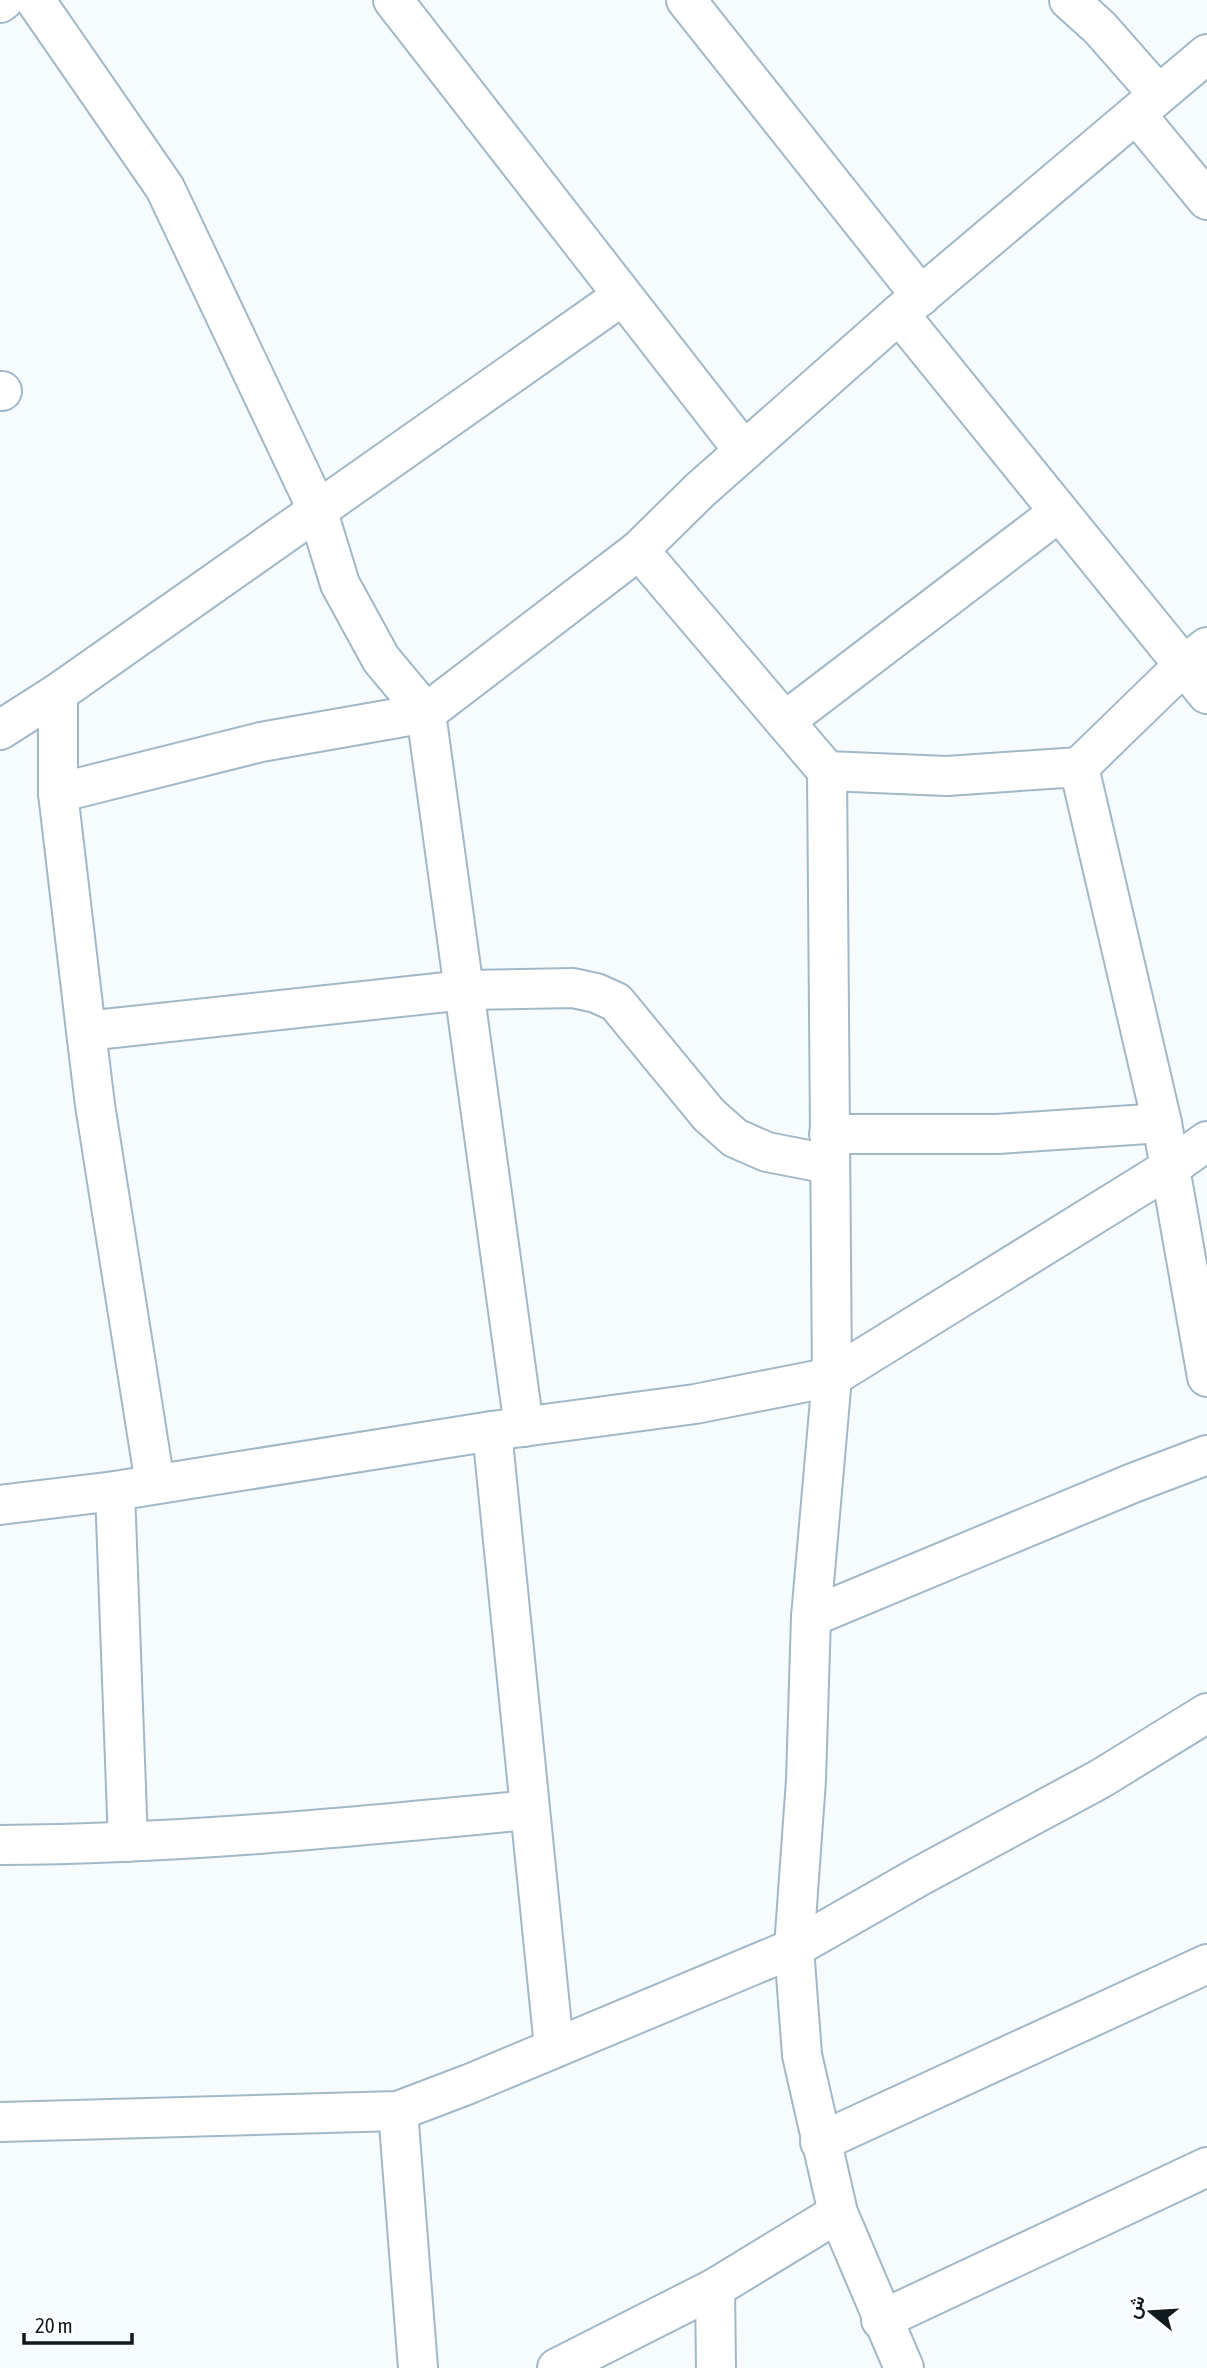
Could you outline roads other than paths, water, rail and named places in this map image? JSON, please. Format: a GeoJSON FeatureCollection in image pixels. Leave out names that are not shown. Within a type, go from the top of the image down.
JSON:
{"type":"FeatureCollection","features":[{"type":"Feature","properties":{"kind":"street"},"geometry":{"type":"LineString","coordinates":[[35,0],[165,188],[317,509],[340,584],[381,659],[426,713],[464,990],[508,1429],[528,1810],[554,2047]]}},
{"type":"Feature","properties":{"kind":"street"},"geometry":{"type":"LineString","coordinates":[[393,0],[744,451]]}},
{"type":"Feature","properties":{"kind":"street"},"geometry":{"type":"LineString","coordinates":[[686,0],[1059,512],[1199,669],[1079,767],[947,776],[827,771]]}},
{"type":"Feature","properties":{"kind":"street"},"geometry":{"type":"LineString","coordinates":[[1069,0],[1100,28],[1207,200]]}},
{"type":"Feature","properties":{"kind":"street"},"geometry":{"type":"LineString","coordinates":[[58,793],[261,742],[426,713],[639,550],[744,451],[910,305],[1207,54]]}},
{"type":"Feature","properties":{"kind":"street"},"geometry":{"type":"LineString","coordinates":[[0,730],[622,296]]}},
{"type":"Feature","properties":{"kind":"street"},"geometry":{"type":"LineString","coordinates":[[785,720],[1059,512]]}},
{"type":"Feature","properties":{"kind":"street"},"geometry":{"type":"LineString","coordinates":[[639,550],[827,771],[832,1377],[811,1617],[806,1780],[794,1948],[802,2055],[838,2213],[904,2368]]}},
{"type":"Feature","properties":{"kind":"street"},"geometry":{"type":"LineString","coordinates":[[58,692],[58,793],[95,1105],[155,1484]]}},
{"type":"Feature","properties":{"kind":"street"},"geometry":{"type":"LineString","coordinates":[[1079,767],[1171,1167],[1207,1377]]}},
{"type":"Feature","properties":{"kind":"street"},"geometry":{"type":"LineString","coordinates":[[86,1031],[464,990],[573,988],[596,993],[616,1002],[709,1115],[734,1138],[767,1152],[1161,1123]]}},
{"type":"Feature","properties":{"kind":"street"},"geometry":{"type":"LineString","coordinates":[[0,1505],[115,1491],[508,1429],[695,1404],[832,1377],[1171,1167],[1207,1141]]}},
{"type":"Feature","properties":{"kind":"street"},"geometry":{"type":"LineString","coordinates":[[811,1617],[1133,1483],[1207,1455]]}},
{"type":"Feature","properties":{"kind":"street"},"geometry":{"type":"LineString","coordinates":[[115,1491],[128,1842]]}},
{"type":"Feature","properties":{"kind":"street"},"geometry":{"type":"LineString","coordinates":[[0,2122],[398,2111],[794,1948],[920,1876],[1100,1779],[1207,1713]]}},
{"type":"Feature","properties":{"kind":"street"},"geometry":{"type":"LineString","coordinates":[[0,1845],[128,1842],[328,1830],[528,1810]]}},
{"type":"Feature","properties":{"kind":"street"},"geometry":{"type":"LineString","coordinates":[[820,2142],[1207,1964]]}},
{"type":"Feature","properties":{"kind":"street"},"geometry":{"type":"LineString","coordinates":[[398,2111],[418,2368]]}},
{"type":"Feature","properties":{"kind":"street"},"geometry":{"type":"LineString","coordinates":[[881,2319],[1205,2178]]}},
{"type":"Feature","properties":{"kind":"street"},"geometry":{"type":"LineString","coordinates":[[557,2368],[715,2288],[838,2213]]}},
{"type":"Feature","properties":{"kind":"street"},"geometry":{"type":"LineString","coordinates":[[715,2288],[716,2368]]}}]}
